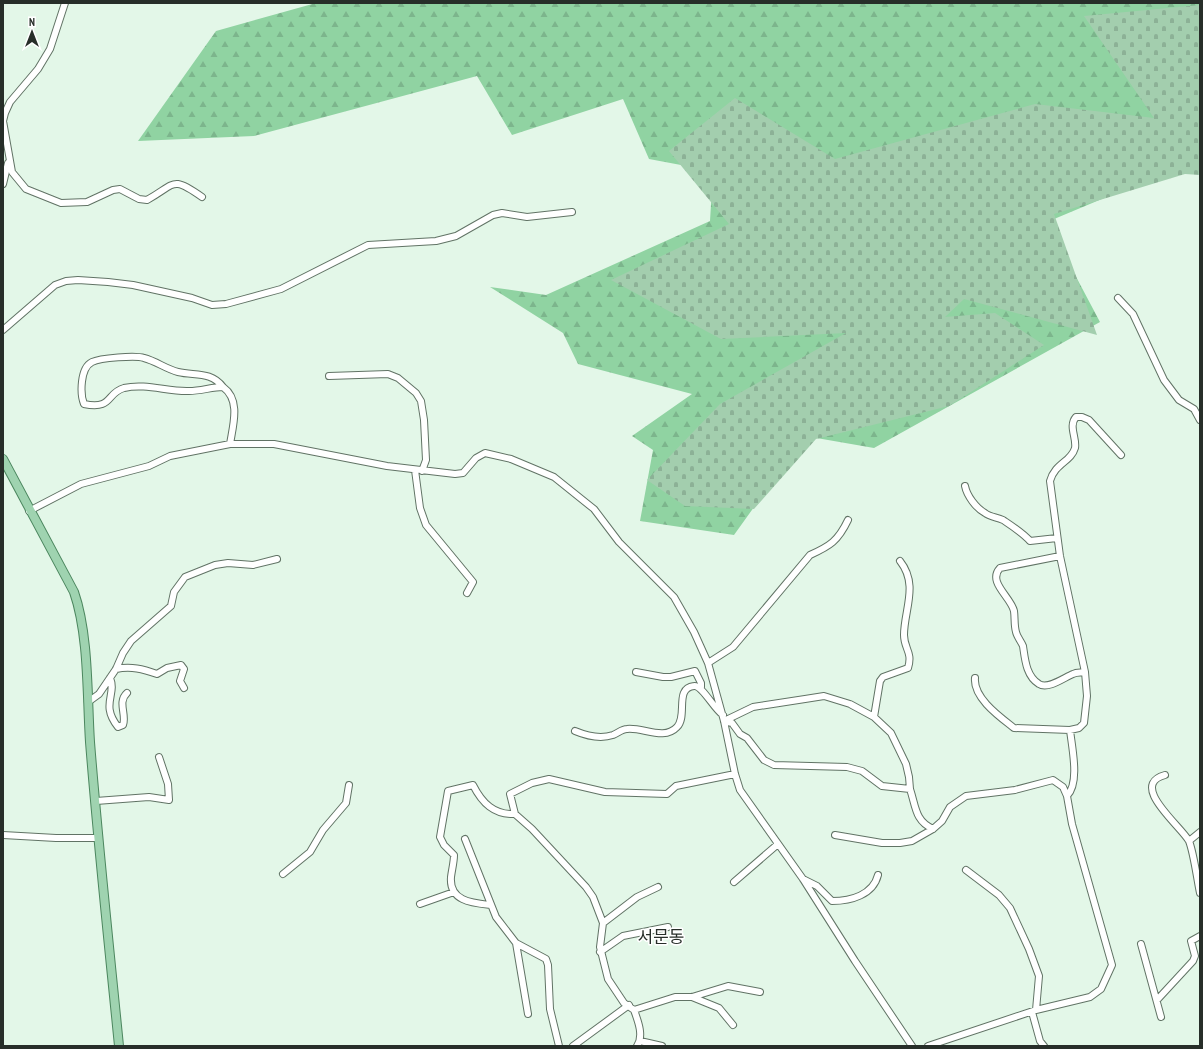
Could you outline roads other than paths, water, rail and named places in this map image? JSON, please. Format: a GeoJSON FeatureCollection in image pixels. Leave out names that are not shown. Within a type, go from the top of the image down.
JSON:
{"type":"FeatureCollection","features":[{"type":"Feature","properties":{"kind":"main road"},"geometry":{"type":"LineString","coordinates":[[3,459],[29,511],[74,592],[78,605],[119,1046]]}},
{"type":"Feature","properties":{"kind":"street"},"geometry":{"type":"LineString","coordinates":[[65,3],[50,49],[38,69],[10,102],[5,113],[3,121],[9,162],[16,179],[26,189],[61,203],[87,202],[113,190],[120,189],[139,199],[147,200],[167,186],[178,183],[186,186],[202,197]]}},
{"type":"Feature","properties":{"kind":"street"},"geometry":{"type":"LineString","coordinates":[[3,184],[9,162]]}},
{"type":"Feature","properties":{"kind":"street"},"geometry":{"type":"LineString","coordinates":[[3,330],[56,285],[66,281],[88,280],[133,285],[192,298],[212,305],[226,304],[281,288],[368,245],[436,241],[456,236],[493,215],[502,213],[527,217],[572,212]]}},
{"type":"Feature","properties":{"kind":"street"},"geometry":{"type":"LineString","coordinates":[[1118,298],[1133,314],[1164,380],[1180,400],[1194,409],[1200,420]]}},
{"type":"Feature","properties":{"kind":"street"},"geometry":{"type":"LineString","coordinates":[[223,387],[190,392],[153,387],[123,388],[116,393],[108,403],[98,406],[84,404],[82,398],[84,372],[93,362],[131,356],[144,357],[179,372],[202,374],[219,382],[229,391],[235,406],[230,444]]}},
{"type":"Feature","properties":{"kind":"street"},"geometry":{"type":"LineString","coordinates":[[329,376],[388,374],[398,378],[416,393],[421,401],[424,420],[426,460],[422,470]]}},
{"type":"Feature","properties":{"kind":"street"},"geometry":{"type":"LineString","coordinates":[[975,678],[974,685],[980,695],[1014,728],[1070,730],[1079,728],[1084,723],[1086,696],[1085,672],[1060,556],[1050,481],[1052,472],[1069,457],[1075,447],[1074,420],[1076,417],[1082,417],[1089,420],[1121,455]]}},
{"type":"Feature","properties":{"kind":"street"},"geometry":{"type":"LineString","coordinates":[[29,511],[81,484],[149,466],[170,456],[230,444],[274,444],[415,470],[455,474],[464,473],[476,458],[485,453],[511,459],[554,477],[594,509],[619,542],[660,581],[674,598],[694,632],[708,663],[724,718],[735,774],[746,800],[803,879],[855,961],[912,1046]]}},
{"type":"Feature","properties":{"kind":"street"},"geometry":{"type":"LineString","coordinates":[[415,470],[420,508],[424,519],[431,530],[473,582],[467,593]]}},
{"type":"Feature","properties":{"kind":"street"},"geometry":{"type":"LineString","coordinates":[[965,486],[966,492],[972,501],[985,513],[1003,520],[1030,541],[1057,538]]}},
{"type":"Feature","properties":{"kind":"street"},"geometry":{"type":"LineString","coordinates":[[708,663],[733,647],[810,555],[825,549],[841,535],[848,520]]}},
{"type":"Feature","properties":{"kind":"street"},"geometry":{"type":"LineString","coordinates":[[1060,556],[1000,568],[997,580],[1001,590],[1012,603],[1016,632],[1022,642],[1024,658],[1029,671],[1036,681],[1040,685],[1044,686],[1074,673],[1085,672]]}},
{"type":"Feature","properties":{"kind":"street"},"geometry":{"type":"LineString","coordinates":[[88,702],[99,694],[116,669],[123,653],[131,641],[171,606],[174,592],[185,577],[215,565],[228,563],[254,565],[277,559]]}},
{"type":"Feature","properties":{"kind":"street"},"geometry":{"type":"LineString","coordinates":[[874,717],[880,681],[883,677],[908,668],[910,660],[904,635],[910,602],[908,577],[905,567],[900,561]]}},
{"type":"Feature","properties":{"kind":"street"},"geometry":{"type":"LineString","coordinates":[[116,669],[128,667],[144,669],[157,674],[167,668],[181,665],[184,669],[180,681],[184,688]]}},
{"type":"Feature","properties":{"kind":"street"},"geometry":{"type":"LineString","coordinates":[[636,672],[671,677],[695,671],[701,683],[701,687],[714,707],[724,718],[732,723],[740,734],[748,738],[764,760],[774,765],[847,767],[862,771],[882,786],[910,789]]}},
{"type":"Feature","properties":{"kind":"street"},"geometry":{"type":"LineString","coordinates":[[110,678],[112,684],[109,706],[111,716],[118,726],[122,725],[125,719],[122,700],[127,693]]}},
{"type":"Feature","properties":{"kind":"street"},"geometry":{"type":"LineString","coordinates":[[575,731],[594,737],[611,736],[628,729],[658,733],[672,730],[679,724],[682,716],[684,692],[688,687],[696,685],[701,687]]}},
{"type":"Feature","properties":{"kind":"street"},"geometry":{"type":"LineString","coordinates":[[724,718],[753,707],[824,696],[850,704],[874,717],[891,733],[906,764],[910,777],[910,789],[918,817],[924,825],[933,829]]}},
{"type":"Feature","properties":{"kind":"street"},"geometry":{"type":"LineString","coordinates":[[1067,796],[1072,791],[1075,782],[1070,730]]}},
{"type":"Feature","properties":{"kind":"street"},"geometry":{"type":"LineString","coordinates":[[96,801],[149,796],[169,800],[170,796],[168,784],[159,757]]}},
{"type":"Feature","properties":{"kind":"street"},"geometry":{"type":"LineString","coordinates":[[662,1046],[639,1044],[634,1010],[629,1005],[624,1003],[612,988],[604,966],[600,952],[602,923],[593,897],[532,829],[515,814],[510,794],[532,783],[549,779],[605,792],[667,794],[676,786],[735,774]]}},
{"type":"Feature","properties":{"kind":"street"},"geometry":{"type":"LineString","coordinates":[[1165,774],[1157,777],[1153,782],[1153,796],[1189,841],[1200,893]]}},
{"type":"Feature","properties":{"kind":"street"},"geometry":{"type":"LineString","coordinates":[[835,835],[882,843],[912,841],[933,829],[942,821],[950,807],[966,796],[1015,790],[1053,780],[1063,787],[1067,796],[1072,824],[1112,965],[1101,989],[1090,997],[1034,1011],[928,1046]]}},
{"type":"Feature","properties":{"kind":"street"},"geometry":{"type":"LineString","coordinates":[[490,905],[471,903],[461,899],[454,892],[451,885],[454,855],[444,845],[440,837],[448,791],[474,784],[478,796],[494,812],[504,815],[515,814]]}},
{"type":"Feature","properties":{"kind":"street"},"geometry":{"type":"LineString","coordinates":[[283,874],[310,852],[323,830],[346,803],[349,785]]}},
{"type":"Feature","properties":{"kind":"street"},"geometry":{"type":"LineString","coordinates":[[1189,841],[1200,832]]}},
{"type":"Feature","properties":{"kind":"street"},"geometry":{"type":"LineString","coordinates":[[3,835],[56,838],[99,838]]}},
{"type":"Feature","properties":{"kind":"street"},"geometry":{"type":"LineString","coordinates":[[465,839],[496,917],[516,943],[546,959],[548,964],[550,1009],[559,1046]]}},
{"type":"Feature","properties":{"kind":"street"},"geometry":{"type":"LineString","coordinates":[[734,882],[778,844]]}},
{"type":"Feature","properties":{"kind":"street"},"geometry":{"type":"LineString","coordinates":[[966,870],[999,895],[1010,908],[1029,949],[1039,976],[1034,1011],[1040,1041],[1044,1046]]}},
{"type":"Feature","properties":{"kind":"street"},"geometry":{"type":"LineString","coordinates":[[803,879],[817,886],[832,901],[838,901],[849,899],[865,893],[874,887],[878,875]]}},
{"type":"Feature","properties":{"kind":"street"},"geometry":{"type":"LineString","coordinates":[[602,923],[637,897],[658,887]]}},
{"type":"Feature","properties":{"kind":"street"},"geometry":{"type":"LineString","coordinates":[[420,904],[454,892]]}},
{"type":"Feature","properties":{"kind":"street"},"geometry":{"type":"LineString","coordinates":[[600,952],[623,936],[668,927]]}},
{"type":"Feature","properties":{"kind":"street"},"geometry":{"type":"LineString","coordinates":[[1157,1000],[1193,961],[1195,956],[1191,941],[1200,936]]}},
{"type":"Feature","properties":{"kind":"street"},"geometry":{"type":"LineString","coordinates":[[516,943],[528,1014]]}},
{"type":"Feature","properties":{"kind":"street"},"geometry":{"type":"LineString","coordinates":[[1141,944],[1161,1017]]}},
{"type":"Feature","properties":{"kind":"street"},"geometry":{"type":"LineString","coordinates":[[634,1010],[675,997],[692,997],[728,986],[760,992]]}},
{"type":"Feature","properties":{"kind":"street"},"geometry":{"type":"LineString","coordinates":[[692,997],[719,1008],[733,1025]]}},
{"type":"Feature","properties":{"kind":"street"},"geometry":{"type":"LineString","coordinates":[[573,1046],[629,1005]]}},
{"type":"Feature","properties":{"kind":"district","name":"서문동"},"geometry":{"type":"Point","coordinates":[661,937]}}]}
